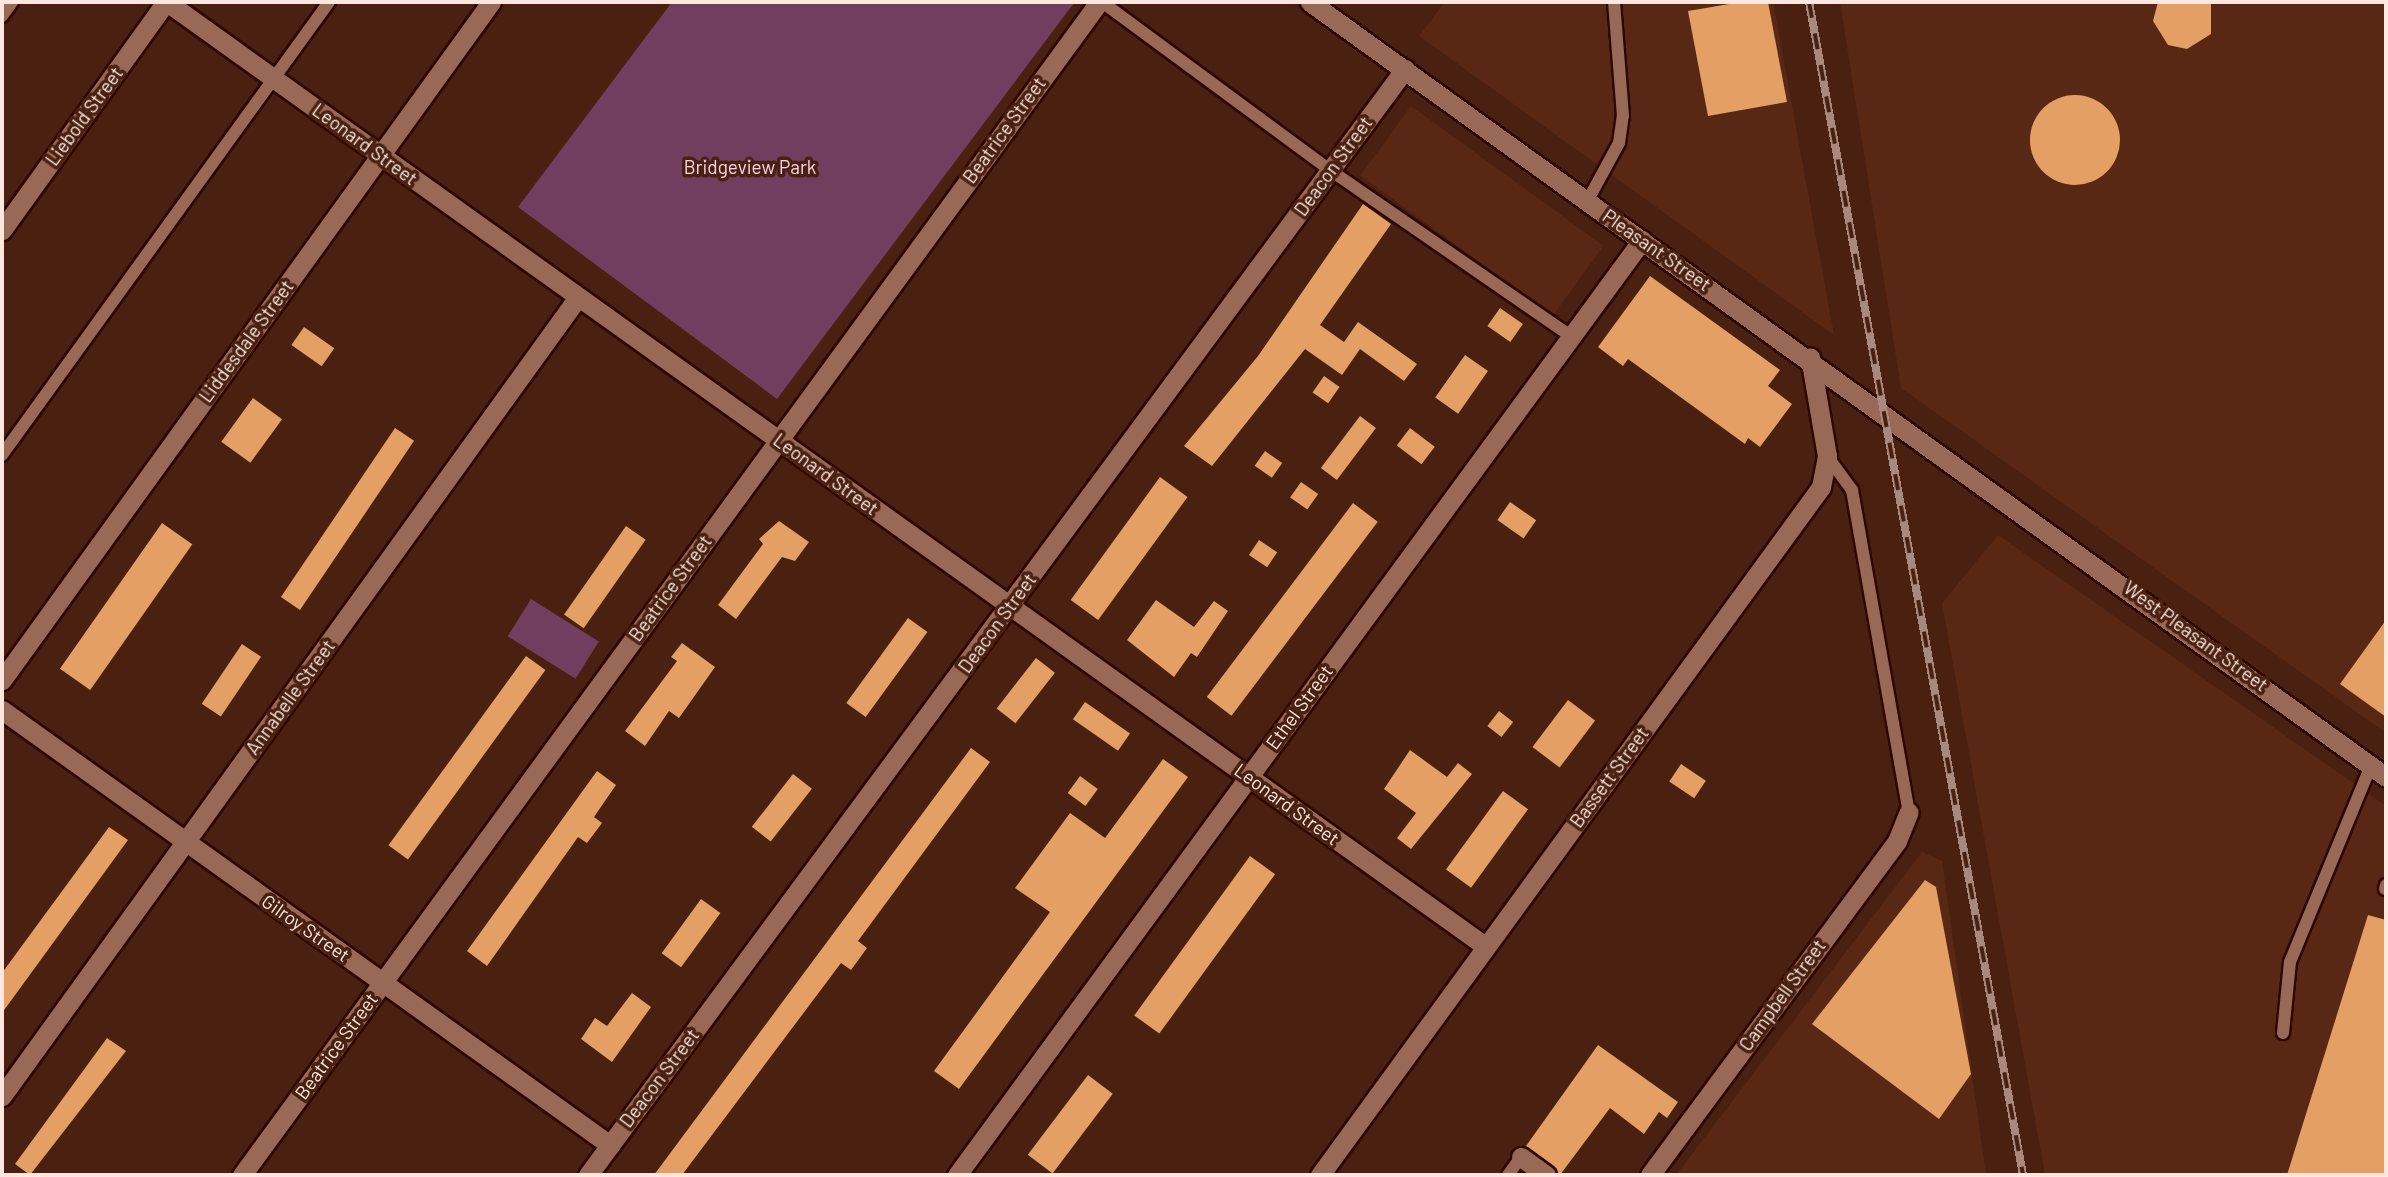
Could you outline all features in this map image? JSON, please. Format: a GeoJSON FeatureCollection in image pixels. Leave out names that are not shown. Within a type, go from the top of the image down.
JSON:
{"type":"FeatureCollection","features":[{"type":"Feature","properties":{"kind":"street","name":"Leonard Street"},"geometry":{"type":"LineString","coordinates":[[167,2],[1485,946]]}},
{"type":"Feature","properties":{"kind":"street","name":"Liebold Street"},"geometry":{"type":"LineString","coordinates":[[2,230],[167,2]]}},
{"type":"Feature","properties":{"kind":"street","name":"Liddesdale Street"},"geometry":{"type":"LineString","coordinates":[[2,680],[491,2]]}},
{"type":"Feature","properties":{"kind":"street","name":"Pleasant Street"},"geometry":{"type":"LineString","coordinates":[[1310,2],[1810,357],[2003,500]]}},
{"type":"Feature","properties":{"kind":"street","name":"Beatrice Street"},"geometry":{"type":"LineString","coordinates":[[242,1175],[1096,3]]}},
{"type":"Feature","properties":{"kind":"street","name":"Deacon Street"},"geometry":{"type":"LineString","coordinates":[[588,1175],[1405,69]]}},
{"type":"Feature","properties":{"kind":"street","name":"Ethel Street"},"geometry":{"type":"LineString","coordinates":[[957,1175],[1642,240]]}},
{"type":"Feature","properties":{"kind":"street","name":"Annabelle Street"},"geometry":{"type":"LineString","coordinates":[[2,1096],[578,297]]}},
{"type":"Feature","properties":{"kind":"street","name":"Bassett Street"},"geometry":{"type":"LineString","coordinates":[[1320,1175],[1821,487],[1827,456],[1810,357]]}},
{"type":"Feature","properties":{"kind":"street","name":"West Pleasant Street"},"geometry":{"type":"LineString","coordinates":[[2003,500],[2379,771]]}},
{"type":"Feature","properties":{"kind":"street","name":"Gilroy Street"},"geometry":{"type":"LineString","coordinates":[[2,710],[610,1145]]}},
{"type":"Feature","properties":{"kind":"street","name":"Campbell Street"},"geometry":{"type":"LineString","coordinates":[[1650,1175],[1897,841],[1909,812]]}},
{"type":"Feature","properties":{"kind":"street"},"geometry":{"type":"LineString","coordinates":[[1521,1157],[1546,1175]]}},
{"type":"Feature","properties":{"kind":"lane"},"geometry":{"type":"LineString","coordinates":[[2,16],[12,2]]}},
{"type":"Feature","properties":{"kind":"lane"},"geometry":{"type":"LineString","coordinates":[[2,455],[329,2]]}},
{"type":"Feature","properties":{"kind":"lane"},"geometry":{"type":"LineString","coordinates":[[1588,200],[1619,143],[1623,116],[1614,2]]}},
{"type":"Feature","properties":{"kind":"lane"},"geometry":{"type":"LineString","coordinates":[[1096,3],[1330,170],[1572,336]]}},
{"type":"Feature","properties":{"kind":"lane"},"geometry":{"type":"LineString","coordinates":[[1827,456],[1852,490],[1909,812]]}},
{"type":"Feature","properties":{"kind":"lane"},"geometry":{"type":"LineString","coordinates":[[2283,1033],[2290,962],[2379,771]]}},
{"type":"Feature","properties":{"kind":"lane"},"geometry":{"type":"LineString","coordinates":[[1508,1175],[1521,1157]]}},
{"type":"Feature","properties":{"kind":"shaded area"},"geometry":{"type":"Polygon","coordinates":[[[1445,2],[1773,2],[1834,335],[1419,36],[1445,2]]]}},
{"type":"Feature","properties":{"kind":"shaded area"},"geometry":{"type":"Polygon","coordinates":[[[1840,2],[2386,2],[2386,733],[1901,388],[1840,2]]]}},
{"type":"Feature","properties":{"kind":"shaded area"},"geometry":{"type":"Polygon","coordinates":[[[1411,106],[1604,246],[1553,315],[1360,176],[1411,106]]]}},
{"type":"Feature","properties":{"kind":"shaded area"},"geometry":{"type":"Polygon","coordinates":[[[1998,535],[2386,806],[2386,1175],[2045,1175],[1942,603],[1998,535]]]}},
{"type":"Feature","properties":{"kind":"shaded area"},"geometry":{"type":"Polygon","coordinates":[[[1922,852],[1942,861],[1986,1175],[1676,1175],[1922,852]]]}},
{"type":"Feature","properties":{"kind":"green space","name":"Bridgeview Park"},"geometry":{"type":"Polygon","coordinates":[[[672,2],[1074,3],[777,399],[518,207],[672,2]]]}},
{"type":"Feature","properties":{"kind":"green space"},"geometry":{"type":"Polygon","coordinates":[[[531,599],[599,641],[576,679],[508,636],[531,599]]]}},
{"type":"Feature","properties":{"kind":"building"},"geometry":{"type":"Polygon","coordinates":[[[1741,2],[1768,2],[1787,102],[1708,116],[1688,11],[1741,2]]]}},
{"type":"Feature","properties":{"kind":"building"},"geometry":{"type":"Polygon","coordinates":[[[2158,2],[2211,2],[2211,34],[2187,49],[2168,45],[2153,21],[2158,2]]]}},
{"type":"Feature","properties":{"kind":"building"},"geometry":{"type":"Polygon","coordinates":[[[2075,95],[2100,103],[2112,115],[2120,140],[2112,165],[2100,177],[2075,185],[2050,177],[2038,165],[2030,140],[2038,115],[2050,103],[2075,95]]]}},
{"type":"Feature","properties":{"kind":"building"},"geometry":{"type":"Polygon","coordinates":[[[1363,204],[1391,224],[1320,325],[1344,342],[1358,322],[1417,364],[1404,381],[1360,349],[1342,375],[1305,349],[1212,466],[1184,446],[1258,356],[1363,204]]]}},
{"type":"Feature","properties":{"kind":"building"},"geometry":{"type":"Polygon","coordinates":[[[1650,276],[1780,370],[1768,386],[1792,404],[1760,447],[1748,438],[1745,444],[1628,359],[1623,366],[1598,347],[1650,276]]]}},
{"type":"Feature","properties":{"kind":"building"},"geometry":{"type":"Polygon","coordinates":[[[1500,308],[1523,324],[1510,342],[1487,326],[1500,308]]]}},
{"type":"Feature","properties":{"kind":"building"},"geometry":{"type":"Polygon","coordinates":[[[304,327],[334,348],[322,366],[291,345],[304,327]]]}},
{"type":"Feature","properties":{"kind":"building"},"geometry":{"type":"Polygon","coordinates":[[[1465,355],[1488,371],[1458,414],[1435,398],[1465,355]]]}},
{"type":"Feature","properties":{"kind":"building"},"geometry":{"type":"Polygon","coordinates":[[[1324,376],[1340,387],[1328,403],[1313,392],[1324,376]]]}},
{"type":"Feature","properties":{"kind":"building"},"geometry":{"type":"Polygon","coordinates":[[[253,398],[282,419],[250,463],[221,442],[253,398]]]}},
{"type":"Feature","properties":{"kind":"building"},"geometry":{"type":"Polygon","coordinates":[[[1360,416],[1376,428],[1337,480],[1321,468],[1360,416]]]}},
{"type":"Feature","properties":{"kind":"building"},"geometry":{"type":"Polygon","coordinates":[[[395,428],[414,441],[300,610],[281,597],[395,428]]]}},
{"type":"Feature","properties":{"kind":"building"},"geometry":{"type":"Polygon","coordinates":[[[1410,428],[1435,447],[1422,464],[1397,446],[1410,428]]]}},
{"type":"Feature","properties":{"kind":"building"},"geometry":{"type":"Polygon","coordinates":[[[1265,451],[1282,463],[1272,478],[1255,466],[1265,451]]]}},
{"type":"Feature","properties":{"kind":"building"},"geometry":{"type":"Polygon","coordinates":[[[1160,477],[1188,497],[1098,620],[1071,600],[1160,477]]]}},
{"type":"Feature","properties":{"kind":"building"},"geometry":{"type":"Polygon","coordinates":[[[1301,482],[1318,494],[1307,510],[1290,498],[1301,482]]]}},
{"type":"Feature","properties":{"kind":"building"},"geometry":{"type":"Polygon","coordinates":[[[1510,502],[1536,520],[1524,538],[1497,520],[1510,502]]]}},
{"type":"Feature","properties":{"kind":"building"},"geometry":{"type":"Polygon","coordinates":[[[1353,503],[1378,522],[1232,716],[1207,697],[1353,503]]]}},
{"type":"Feature","properties":{"kind":"building"},"geometry":{"type":"Polygon","coordinates":[[[779,521],[809,542],[795,561],[782,557],[736,619],[718,605],[763,544],[759,539],[779,521]]]}},
{"type":"Feature","properties":{"kind":"building"},"geometry":{"type":"Polygon","coordinates":[[[162,523],[192,544],[90,690],[60,669],[162,523]]]}},
{"type":"Feature","properties":{"kind":"building"},"geometry":{"type":"Polygon","coordinates":[[[626,526],[646,540],[584,628],[564,614],[626,526]]]}},
{"type":"Feature","properties":{"kind":"building"},"geometry":{"type":"Polygon","coordinates":[[[1259,540],[1277,552],[1267,567],[1249,555],[1259,540]]]}},
{"type":"Feature","properties":{"kind":"building"},"geometry":{"type":"Polygon","coordinates":[[[1156,600],[1194,627],[1214,601],[1228,611],[1197,657],[1191,653],[1174,677],[1127,640],[1156,600]]]}},
{"type":"Feature","properties":{"kind":"building"},"geometry":{"type":"Polygon","coordinates":[[[908,618],[927,632],[866,717],[846,703],[908,618]]]}},
{"type":"Feature","properties":{"kind":"building"},"geometry":{"type":"Polygon","coordinates":[[[2386,620],[2386,717],[2340,684],[2386,620]]]}},
{"type":"Feature","properties":{"kind":"building"},"geometry":{"type":"Polygon","coordinates":[[[682,643],[715,667],[679,718],[669,711],[645,746],[625,731],[677,661],[671,657],[682,643]]]}},
{"type":"Feature","properties":{"kind":"building"},"geometry":{"type":"Polygon","coordinates":[[[242,644],[261,657],[221,717],[202,704],[242,644]]]}},
{"type":"Feature","properties":{"kind":"building"},"geometry":{"type":"Polygon","coordinates":[[[526,656],[545,670],[408,859],[388,845],[526,656]]]}},
{"type":"Feature","properties":{"kind":"building"},"geometry":{"type":"Polygon","coordinates":[[[1036,658],[1055,673],[1016,723],[997,708],[1036,658]]]}},
{"type":"Feature","properties":{"kind":"building"},"geometry":{"type":"Polygon","coordinates":[[[1568,700],[1595,720],[1560,768],[1532,747],[1568,700]]]}},
{"type":"Feature","properties":{"kind":"building"},"geometry":{"type":"Polygon","coordinates":[[[1085,702],[1130,734],[1118,751],[1073,719],[1085,702]]]}},
{"type":"Feature","properties":{"kind":"building"},"geometry":{"type":"Polygon","coordinates":[[[1499,711],[1513,722],[1501,737],[1487,726],[1499,711]]]}},
{"type":"Feature","properties":{"kind":"building"},"geometry":{"type":"Polygon","coordinates":[[[971,748],[990,762],[858,941],[867,948],[851,970],[841,963],[682,1175],[654,1175],[971,748]]]}},
{"type":"Feature","properties":{"kind":"building"},"geometry":{"type":"Polygon","coordinates":[[[1410,750],[1447,777],[1458,763],[1472,774],[1411,849],[1397,838],[1416,813],[1384,789],[1410,750]]]}},
{"type":"Feature","properties":{"kind":"building"},"geometry":{"type":"Polygon","coordinates":[[[1163,759],[1188,777],[959,1089],[934,1071],[1050,912],[1015,888],[1070,813],[1105,838],[1163,759]]]}},
{"type":"Feature","properties":{"kind":"building"},"geometry":{"type":"Polygon","coordinates":[[[1681,764],[1706,781],[1694,798],[1669,781],[1681,764]]]}},
{"type":"Feature","properties":{"kind":"building"},"geometry":{"type":"Polygon","coordinates":[[[597,771],[616,785],[594,817],[602,823],[587,843],[578,837],[487,966],[467,951],[597,771]]]}},
{"type":"Feature","properties":{"kind":"building"},"geometry":{"type":"Polygon","coordinates":[[[793,774],[812,789],[771,842],[752,827],[793,774]]]}},
{"type":"Feature","properties":{"kind":"building"},"geometry":{"type":"Polygon","coordinates":[[[1080,776],[1098,789],[1085,806],[1068,793],[1080,776]]]}},
{"type":"Feature","properties":{"kind":"building"},"geometry":{"type":"Polygon","coordinates":[[[1503,791],[1528,809],[1471,888],[1446,869],[1503,791]]]}},
{"type":"Feature","properties":{"kind":"building"},"geometry":{"type":"Polygon","coordinates":[[[109,827],[128,840],[2,1013],[2,973],[109,827]]]}},
{"type":"Feature","properties":{"kind":"building"},"geometry":{"type":"Polygon","coordinates":[[[1250,856],[1275,874],[1159,1034],[1134,1015],[1250,856]]]}},
{"type":"Feature","properties":{"kind":"building"},"geometry":{"type":"Polygon","coordinates":[[[1925,880],[1936,887],[1971,1074],[1939,1119],[1812,1024],[1925,880]]]}},
{"type":"Feature","properties":{"kind":"building"},"geometry":{"type":"Polygon","coordinates":[[[701,899],[720,913],[681,967],[662,953],[701,899]]]}},
{"type":"Feature","properties":{"kind":"building"},"geometry":{"type":"Polygon","coordinates":[[[2368,915],[2386,920],[2386,1175],[2287,1175],[2368,915]]]}},
{"type":"Feature","properties":{"kind":"building"},"geometry":{"type":"Polygon","coordinates":[[[632,993],[651,1007],[612,1062],[581,1039],[595,1018],[607,1026],[632,993]]]}},
{"type":"Feature","properties":{"kind":"building"},"geometry":{"type":"Polygon","coordinates":[[[107,1038],[126,1051],[30,1175],[15,1164],[107,1038]]]}},
{"type":"Feature","properties":{"kind":"building"},"geometry":{"type":"Polygon","coordinates":[[[1598,1045],[1678,1102],[1667,1118],[1659,1112],[1644,1134],[1610,1108],[1560,1175],[1526,1146],[1598,1045]]]}},
{"type":"Feature","properties":{"kind":"building"},"geometry":{"type":"Polygon","coordinates":[[[1088,1075],[1113,1094],[1053,1174],[1028,1155],[1088,1075]]]}},
{"type":"Feature","properties":{"kind":"railway"},"geometry":{"type":"LineString","coordinates":[[1809,2],[2023,1175]]}}]}
